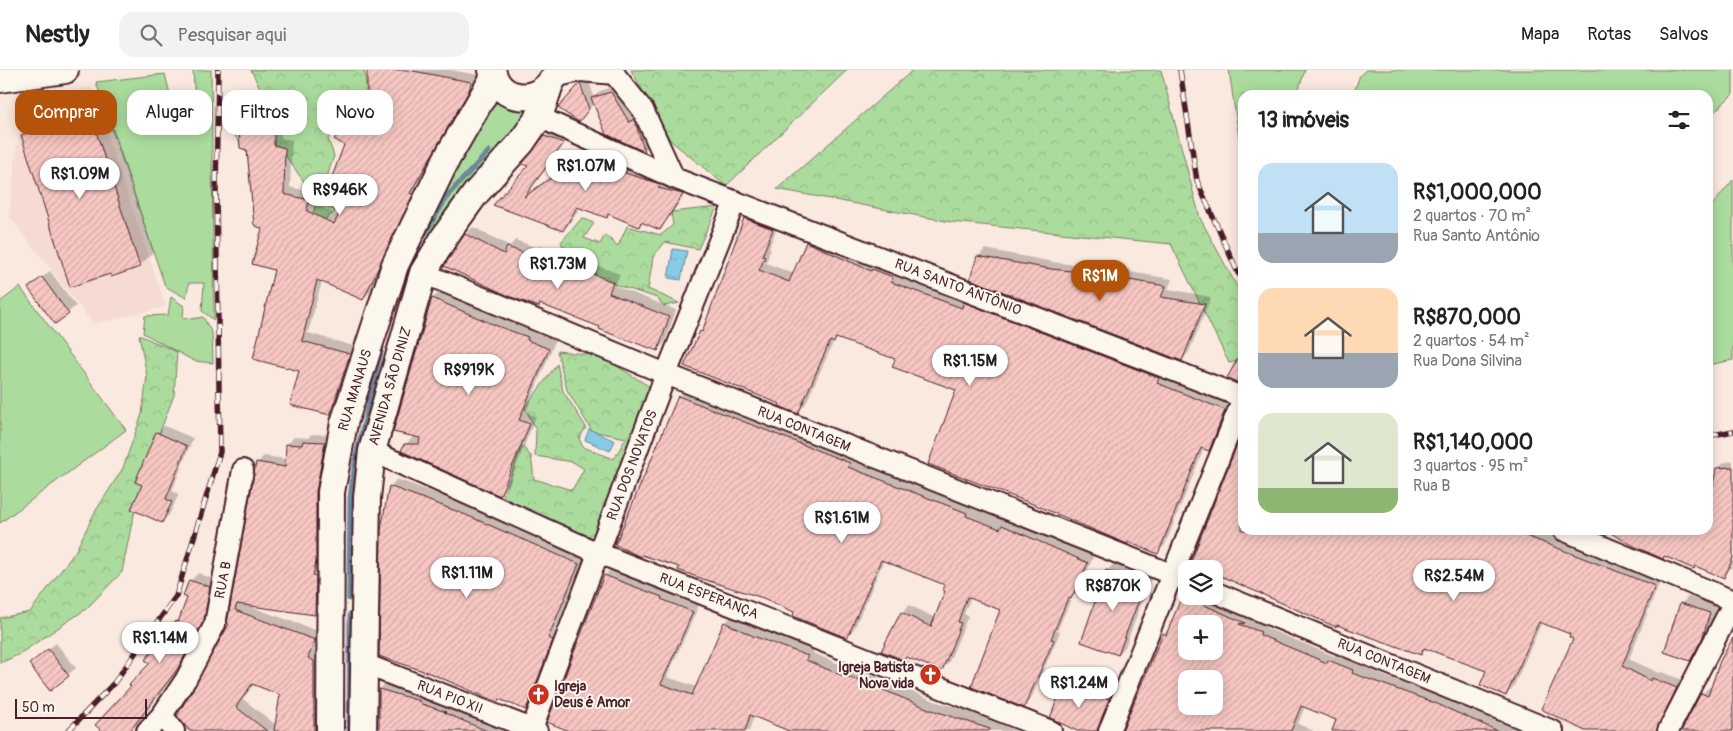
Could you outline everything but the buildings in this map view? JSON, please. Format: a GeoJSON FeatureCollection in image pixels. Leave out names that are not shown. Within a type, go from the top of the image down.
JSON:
{"type":"FeatureCollection","features":[{"type":"Feature","properties":{"kind":"street"},"geometry":{"type":"LineString","coordinates":[[0,79],[65,70]]}},
{"type":"Feature","properties":{"kind":"street"},"geometry":{"type":"LineString","coordinates":[[493,73],[506,92],[515,96],[534,96],[553,77],[580,71],[613,72],[643,110],[674,178]]}},
{"type":"Feature","properties":{"kind":"street","name":"RUA MANAUS"},"geometry":{"type":"LineString","coordinates":[[330,731],[331,492],[344,423],[395,265],[447,158],[493,73]]}},
{"type":"Feature","properties":{"kind":"street","name":"AVENIDA SÃO DINIZ"},"geometry":{"type":"LineString","coordinates":[[363,731],[362,663],[367,498],[372,451],[423,274],[445,236],[476,193],[521,143],[539,117],[553,77]]}},
{"type":"Feature","properties":{"kind":"street","name":"RUA SANTO ANTÔNIO"},"geometry":{"type":"LineString","coordinates":[[539,117],[674,178],[1238,395]]}},
{"type":"Feature","properties":{"kind":"street","name":"RUA DOS NOVATOS"},"geometry":{"type":"LineString","coordinates":[[533,730],[666,374],[735,201]]}},
{"type":"Feature","properties":{"kind":"street","name":"RUA CONTAGEM"},"geometry":{"type":"LineString","coordinates":[[423,274],[666,374],[1178,577]]}},
{"type":"Feature","properties":{"kind":"street"},"geometry":{"type":"LineString","coordinates":[[1186,560],[1238,412]]}},
{"type":"Feature","properties":{"kind":"street","name":"RUA ESPERANÇA"},"geometry":{"type":"LineString","coordinates":[[372,451],[598,553],[1051,731]]}},
{"type":"Feature","properties":{"kind":"street","name":"RUA B"},"geometry":{"type":"LineString","coordinates":[[147,731],[162,715],[186,679],[215,624],[243,470]]}},
{"type":"Feature","properties":{"kind":"street"},"geometry":{"type":"LineString","coordinates":[[1575,535],[1733,602],[1668,731]]}},
{"type":"Feature","properties":{"kind":"street"},"geometry":{"type":"LineString","coordinates":[[1109,731],[1178,582]]}},
{"type":"Feature","properties":{"kind":"street","name":"RUA CONTAGEM"},"geometry":{"type":"LineString","coordinates":[[1223,596],[1553,731]]}},
{"type":"Feature","properties":{"kind":"street","name":"RUA PIO XII"},"geometry":{"type":"LineString","coordinates":[[362,663],[533,730]]}},
{"type":"Feature","properties":{"kind":"street"},"geometry":{"type":"LineString","coordinates":[[162,715],[174,731]]}},
{"type":"Feature","properties":{"kind":"shaded area"},"geometry":{"type":"Polygon","coordinates":[[[91,87],[92,90],[77,90],[91,87]]]}},
{"type":"Feature","properties":{"kind":"shaded area"},"geometry":{"type":"Polygon","coordinates":[[[18,135],[107,135],[166,307],[93,324],[9,216],[18,135]]]}},
{"type":"Feature","properties":{"kind":"green space"},"geometry":{"type":"Polygon","coordinates":[[[193,70],[211,70],[211,90],[194,90],[193,70]]]}},
{"type":"Feature","properties":{"kind":"green space"},"geometry":{"type":"Polygon","coordinates":[[[251,70],[364,70],[366,90],[317,90],[317,135],[331,135],[328,139],[334,156],[326,180],[335,212],[308,231],[317,200],[280,148],[247,153],[234,135],[307,135],[307,90],[261,90],[251,70]]]}},
{"type":"Feature","properties":{"kind":"green space"},"geometry":{"type":"Polygon","coordinates":[[[631,70],[847,70],[726,186],[671,141],[631,70]]]}},
{"type":"Feature","properties":{"kind":"green space"},"geometry":{"type":"Polygon","coordinates":[[[913,70],[1161,70],[1200,218],[1238,289],[1238,361],[1229,363],[1171,244],[951,222],[777,189],[913,70]]]}},
{"type":"Feature","properties":{"kind":"green space"},"geometry":{"type":"Polygon","coordinates":[[[1229,70],[1305,70],[1299,90],[1238,90],[1238,132],[1229,70]]]}},
{"type":"Feature","properties":{"kind":"green space"},"geometry":{"type":"Polygon","coordinates":[[[1366,70],[1733,70],[1733,94],[1713,113],[1713,90],[1355,90],[1360,75],[1366,70]]]}},
{"type":"Feature","properties":{"kind":"green space"},"geometry":{"type":"Polygon","coordinates":[[[165,74],[169,90],[127,90],[127,135],[212,135],[214,320],[202,311],[204,283],[189,283],[186,298],[165,286],[114,135],[117,135],[117,90],[99,90],[96,82],[165,74]]]}},
{"type":"Feature","properties":{"kind":"green space"},"geometry":{"type":"Polygon","coordinates":[[[493,91],[532,109],[432,239],[422,228],[493,91]]]}},
{"type":"Feature","properties":{"kind":"green space"},"geometry":{"type":"Polygon","coordinates":[[[1733,180],[1733,360],[1713,364],[1713,204],[1733,180]]]}},
{"type":"Feature","properties":{"kind":"green space"},"geometry":{"type":"Polygon","coordinates":[[[717,207],[698,249],[665,242],[653,257],[648,289],[679,303],[664,306],[657,298],[598,279],[588,258],[568,258],[561,242],[582,218],[594,223],[584,238],[600,244],[605,235],[618,246],[627,226],[661,235],[673,225],[671,212],[717,207]]]}},
{"type":"Feature","properties":{"kind":"green space"},"geometry":{"type":"Polygon","coordinates":[[[20,287],[126,430],[0,523],[0,302],[20,287]]]}},
{"type":"Feature","properties":{"kind":"green space"},"geometry":{"type":"Polygon","coordinates":[[[171,297],[184,306],[183,317],[192,319],[203,317],[212,333],[213,363],[194,361],[143,333],[145,316],[168,315],[171,297]]]}},
{"type":"Feature","properties":{"kind":"green space"},"geometry":{"type":"Polygon","coordinates":[[[139,335],[177,352],[174,395],[152,453],[132,522],[122,572],[86,609],[18,655],[0,663],[0,618],[30,612],[75,552],[95,512],[123,468],[142,414],[147,376],[139,335]]]}},
{"type":"Feature","properties":{"kind":"green space"},"geometry":{"type":"Polygon","coordinates":[[[557,351],[601,356],[650,387],[595,532],[583,540],[501,502],[522,446],[531,456],[534,479],[572,490],[584,469],[573,462],[535,456],[536,430],[525,408],[557,364],[563,391],[586,427],[579,439],[583,447],[614,459],[626,438],[592,431],[567,390],[557,351]]]}},
{"type":"Feature","properties":{"kind":"water"},"geometry":{"type":"Polygon","coordinates":[[[673,249],[687,251],[681,280],[668,278],[673,249]]]}},
{"type":"Feature","properties":{"kind":"water"},"geometry":{"type":"Polygon","coordinates":[[[589,429],[615,441],[610,451],[585,440],[589,429]]]}},
{"type":"Feature","properties":{"kind":"waterway"},"geometry":{"type":"LineString","coordinates":[[421,240],[449,194],[489,151]]}},
{"type":"Feature","properties":{"kind":"waterway"},"geometry":{"type":"LineString","coordinates":[[403,281],[418,247]]}},
{"type":"Feature","properties":{"kind":"waterway"},"geometry":{"type":"LineString","coordinates":[[349,599],[350,498],[356,456],[382,348]]}},
{"type":"Feature","properties":{"kind":"waterway"},"geometry":{"type":"LineString","coordinates":[[349,731],[350,614]]}},
{"type":"Feature","properties":{"kind":"railway"},"geometry":{"type":"LineString","coordinates":[[68,731],[114,683],[176,596],[220,452],[216,193],[218,70]]}},
{"type":"Feature","properties":{"kind":"railway"},"geometry":{"type":"LineString","coordinates":[[1180,70],[1197,181],[1238,273]]}},
{"type":"Feature","properties":{"kind":"railway"},"geometry":{"type":"LineString","coordinates":[[1713,435],[1733,431]]}},
{"type":"Feature","properties":{"kind":"place","name":"Igreja Batista Nova vida"},"geometry":{"type":"Point","coordinates":[930,675]}},
{"type":"Feature","properties":{"kind":"place","name":"Igreja Deus é Amor"},"geometry":{"type":"Point","coordinates":[538,694]}}]}
